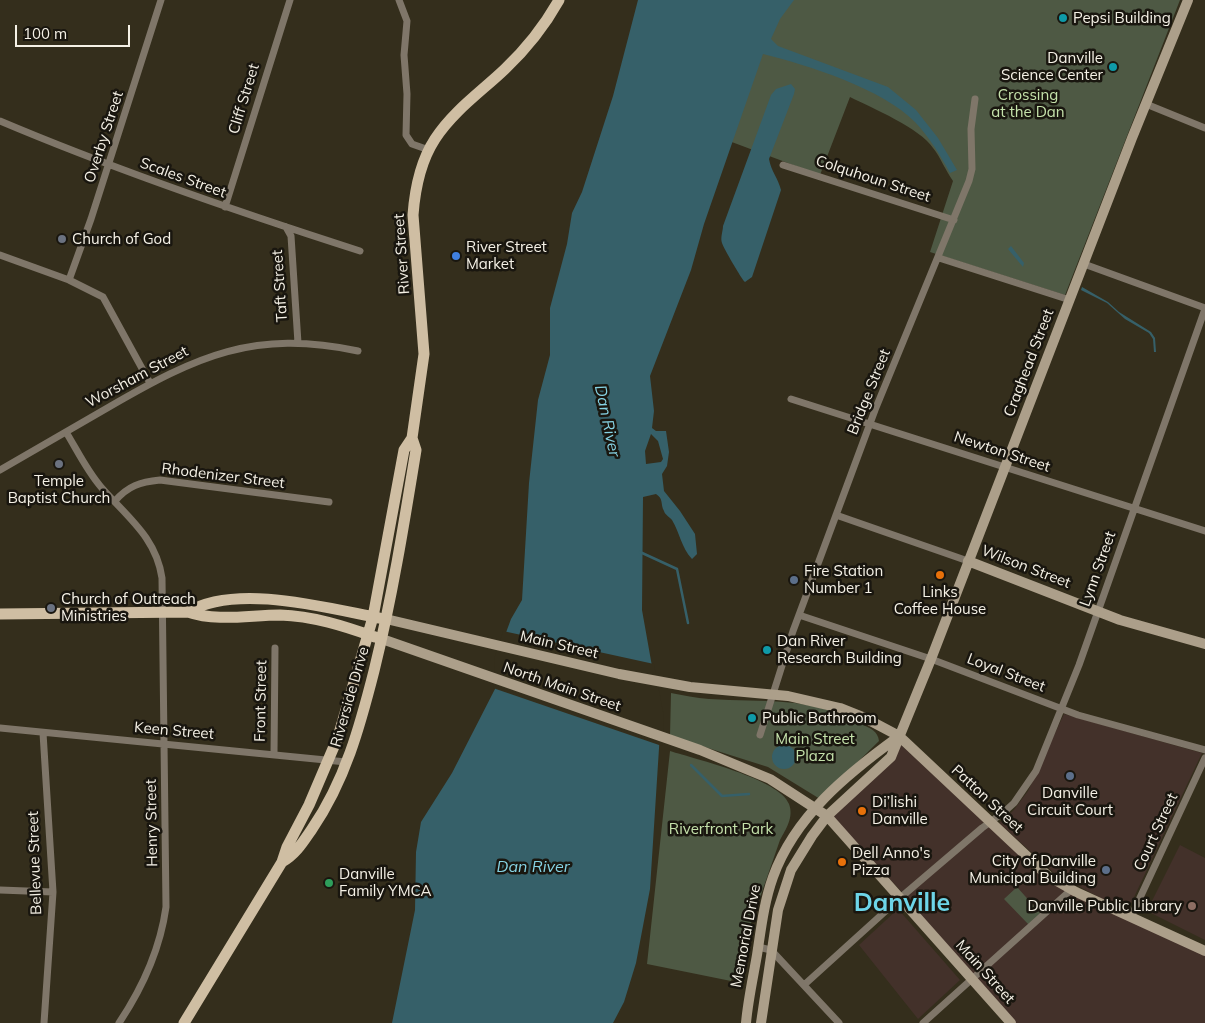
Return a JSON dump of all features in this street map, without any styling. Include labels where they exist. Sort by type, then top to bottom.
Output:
[{"type":"main road","name":"River Street","points":[[368,634],[373,617],[404,450],[412,438],[424,354],[413,215],[418,180],[429,150],[446,124],[521,52],[539,31],[559,0]]},
{"type":"main road","name":"Craghead Street","points":[[827,816],[891,757],[1188,0]]},
{"type":"main road","name":"River Street","points":[[382,639],[416,450],[412,438]]},
{"type":"main road","name":"Wilson Street","points":[[968,561],[1120,620],[1205,644]]},
{"type":"main road","points":[[188,612],[200,605],[241,600],[278,599],[386,620]]},
{"type":"main road","points":[[0,614],[188,612],[202,617],[282,615],[306,618],[382,639]]},
{"type":"main road","name":"Main Street","points":[[386,620],[601,670],[690,687],[773,694]]},
{"type":"main road","name":"Riverside Drive","points":[[184,1023],[282,862],[286,847],[309,805],[338,737],[368,634]]},
{"type":"main road","name":"Riverside Drive","points":[[282,862],[294,855],[322,814],[338,785],[359,732],[382,639]]},
{"type":"main road","name":"North Main Street","points":[[382,639],[700,750],[770,779],[816,807]]},
{"type":"main road","name":"Patton Street","points":[[773,694],[840,708],[865,718],[899,736],[1048,876],[1205,951]]},
{"type":"main road","points":[[816,807],[851,772],[899,736]]},
{"type":"main road","name":"Main Street","points":[[816,807],[827,816],[1011,1023]]},
{"type":"main road","name":"Memorial Drive","points":[[746,1023],[767,897],[773,876],[790,842],[816,807]]},
{"type":"main road","name":"Memorial Drive","points":[[761,1023],[778,910],[791,870],[827,816]]},
{"type":"street","name":"Overby Street","points":[[69,280],[109,166],[160,0]]},
{"type":"street","name":"Cliff Street","points":[[224,207],[290,0]]},
{"type":"street","points":[[399,0],[408,21],[404,55],[407,94],[406,135],[412,144],[429,150]]},
{"type":"street","name":"Bridge Street","points":[[760,735],[798,615],[870,424],[939,258],[972,169],[971,129],[976,99]]},
{"type":"street","points":[[1146,104],[1205,128]]},
{"type":"street","name":"Scales Street","points":[[0,121],[109,166],[224,207],[360,251]]},
{"type":"street","name":"Colquhoun Street","points":[[783,165],[954,220]]},
{"type":"street","name":"Taft Street","points":[[286,227],[290,236],[298,343]]},
{"type":"street","points":[[0,255],[96,292],[108,304],[150,383]]},
{"type":"street","points":[[939,258],[1070,300]]},
{"type":"street","points":[[1084,264],[1205,309]]},
{"type":"street","name":"Lynn Street","points":[[804,985],[900,898],[1014,803],[1026,787],[1043,757],[1098,611],[1205,309]]},
{"type":"street","name":"Worsham Street","points":[[0,470],[150,383],[192,362],[218,353],[258,345],[298,343],[327,345],[358,351]]},
{"type":"street","name":"Newton Street","points":[[791,399],[1205,531]]},
{"type":"street","points":[[66,432],[92,474],[115,501]]},
{"type":"street","name":"Rhodenizer Street","points":[[115,501],[127,488],[136,484],[160,480],[329,502]]},
{"type":"street","name":"Henry Street","points":[[115,501],[140,529],[156,552],[162,578],[165,744],[166,893],[164,923],[144,981],[119,1023]]},
{"type":"street","name":"Wilson Street","points":[[836,515],[968,561]]},
{"type":"street","name":"Loyal Street","points":[[798,615],[931,659],[1061,709],[1205,750]]},
{"type":"street","name":"Front Street","points":[[274,754],[275,648]]},
{"type":"street","name":"Keen Street","points":[[0,728],[346,762]]},
{"type":"street","name":"Bellevue Street","points":[[42,733],[52,892],[44,1023]]},
{"type":"street","name":"Court Street","points":[[1131,917],[1205,758]]},
{"type":"street","points":[[923,1023],[1072,889]]},
{"type":"street","points":[[0,890],[52,892]]},
{"type":"street","points":[[758,947],[772,950],[839,1023]]},
{"type":"shaded area","points":[[1064,714],[1202,753],[1128,910],[1102,899],[1053,872],[999,823],[1013,811],[1028,791]]},
{"type":"shaded area","points":[[899,743],[984,822],[902,892],[831,817]]},
{"type":"shaded area","points":[[991,823],[1047,875],[1205,951],[1205,1023],[1011,1023],[900,898]]},
{"type":"shaded area","name":"Danville Public Library","points":[[1180,845],[1205,858],[1205,940],[1147,911]]},
{"type":"shaded area","points":[[898,909],[960,980],[918,1019],[859,945]]},
{"type":"green space","name":"Crossing at the Dan","points":[[786,0],[1180,0],[1065,295],[930,252],[953,181],[933,148],[918,133],[895,119],[850,97],[820,175],[721,138]]},
{"type":"green space","name":"Main Street Plaza","points":[[671,693],[709,699],[786,702],[823,708],[870,728],[875,732],[879,741],[820,799],[768,767],[670,736]]},
{"type":"green space","name":"Riverfront Park","points":[[670,751],[754,778],[770,786],[782,795],[789,804],[791,814],[789,823],[780,840],[731,981],[647,964]]},
{"type":"green space","points":[[1017,887],[1041,914],[1029,925],[1004,899]]},
{"type":"water","name":"Dan River","points":[[638,0],[794,0],[780,19],[771,39],[778,46],[888,87],[916,110],[938,138],[957,170],[950,173],[934,147],[915,122],[884,99],[844,80],[763,54],[704,224],[691,270],[650,376],[654,411],[652,428],[656,431],[666,431],[669,452],[667,466],[662,474],[664,491],[695,534],[697,554],[692,559],[688,554],[658,496],[656,494],[643,497],[642,610],[661,717],[650,889],[636,963],[624,1002],[613,1023],[392,1023],[415,910],[416,852],[421,822],[452,773],[495,689],[497,657],[511,619],[522,600],[529,483],[538,400],[550,355],[550,308],[567,244],[572,213],[582,192],[613,96]],"holes":[[[651,434],[658,441],[663,459],[661,462],[646,464],[645,451]]]},
{"type":"water","points":[[791,84],[795,89],[794,94],[769,159],[781,190],[752,277],[745,282],[722,243],[723,226],[771,95],[776,89]]},
{"type":"water","points":[[1011,246],[1024,263],[1023,267],[1008,249]]},
{"type":"water","points":[[1082,287],[1108,302],[1119,312],[1151,332],[1155,338],[1156,352],[1154,352],[1153,339],[1149,333],[1125,319],[1107,303],[1081,290]]},
{"type":"water","points":[[784,745],[789,746],[795,752],[795,762],[789,768],[784,769],[779,768],[773,762],[772,757],[773,752],[779,746]]},
{"type":"pier","points":[[503,631],[654,664],[664,717],[662,746],[493,688],[495,656]]},
{"type":"waterway","points":[[640,552],[677,569],[688,623]]},
{"type":"waterway","points":[[691,765],[722,796],[749,794]]},
{"type":"place","name":"Pepsi Building","points":[[1063,18]]},
{"type":"place","name":"Danville Science Center","points":[[1113,67]]},
{"type":"place","name":"Church of God","points":[[62,239]]},
{"type":"place","name":"River Street Market","points":[[456,256]]},
{"type":"place","name":"Temple Baptist Church","points":[[59,464]]},
{"type":"place","name":"Links Coffee House","points":[[940,575]]},
{"type":"place","name":"Fire Station Number 1","points":[[794,580]]},
{"type":"place","name":"Church of Outreach Ministries","points":[[51,608]]},
{"type":"place","name":"Dan River Research Building","points":[[767,650]]},
{"type":"place","name":"Public Bathroom","points":[[752,718]]},
{"type":"place","name":"Danville Circuit Court","points":[[1070,776]]},
{"type":"place","name":"Di’lishi Danville","points":[[862,811]]},
{"type":"place","name":"Dell Anno's Pizza","points":[[842,862]]},
{"type":"place","name":"City of Danville Municipal Building","points":[[1106,870]]},
{"type":"place","name":"Danville Family YMCA","points":[[329,883]]},
{"type":"place","name":"Danville Public Library","points":[[1192,906]]},
{"type":"district","name":"Danville","points":[[902,903]]}]
